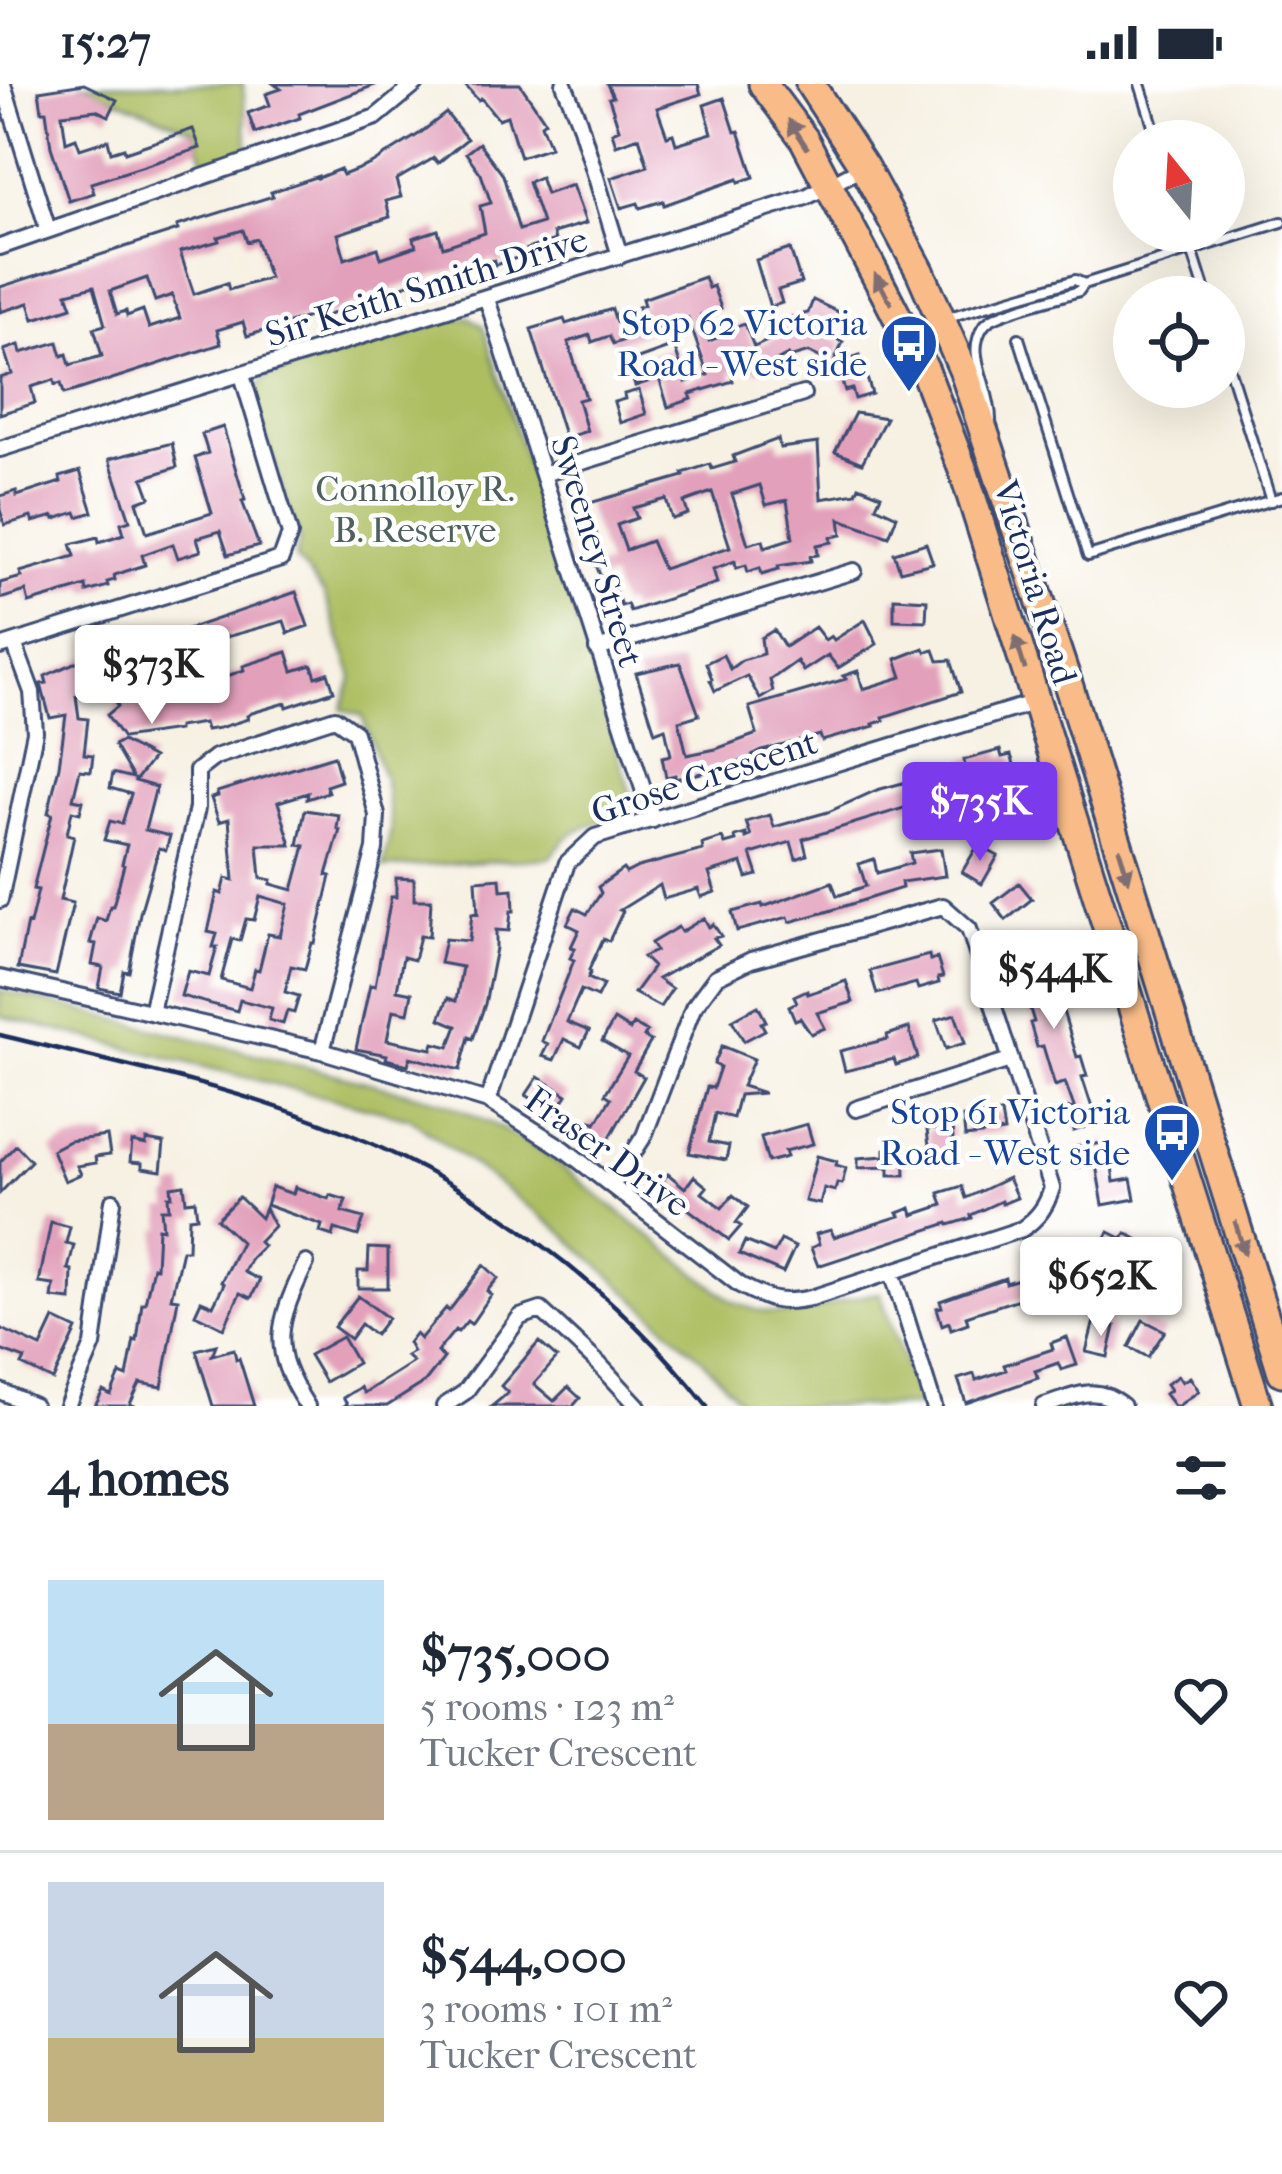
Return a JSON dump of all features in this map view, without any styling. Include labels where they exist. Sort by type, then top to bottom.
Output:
[{"type":"highway","name":"Victoria Road","points":[[763,84],[804,140],[925,371],[964,473],[1258,1406]]},
{"type":"highway","name":"Victoria Road","points":[[810,84],[864,167],[920,271],[964,372],[1069,687],[1282,1372]]},
{"type":"highway","points":[[925,371],[941,319]]},
{"type":"street","points":[[3,84],[48,230]]},
{"type":"street","points":[[0,247],[376,116],[416,84]]},
{"type":"street","points":[[564,84],[620,256]]},
{"type":"street","name":"Sir Keith Smith Drive","points":[[0,449],[806,197],[864,167]]},
{"type":"street","name":"Sweeney Street","points":[[487,299],[653,820]]},
{"type":"street","points":[[0,900],[35,732],[32,692],[7,645],[281,559],[290,533],[242,375]]},
{"type":"street","points":[[543,474],[803,394]]},
{"type":"street","points":[[597,649],[854,571]]},
{"type":"street","name":"Grose Crescent","points":[[488,1102],[567,863],[596,837],[1036,702]]},
{"type":"street","points":[[151,1012],[197,808],[197,772],[215,757],[335,718],[355,732],[377,815],[375,849],[322,1051]]},
{"type":"street","points":[[613,1186],[644,1136],[693,1008],[716,977],[752,959],[943,906],[969,928],[1052,1188],[1047,1205],[1022,1229],[892,1271],[934,1406]]},
{"type":"street","name":"Fraser Drive","points":[[0,978],[322,1051],[488,1102],[564,1149],[670,1234],[740,1285],[772,1302],[811,1298],[892,1271]]},
{"type":"street","points":[[856,1108],[1010,1060]]},
{"type":"street","points":[[67,1406],[93,1345],[113,1201]]},
{"type":"street","points":[[306,1263],[290,1298],[279,1349],[289,1378],[308,1406]]},
{"type":"street","points":[[444,1406],[464,1392],[520,1317],[542,1310],[638,1406]]},
{"type":"street","points":[[0,1391],[34,1406]]},
{"type":"street","points":[[1044,1406],[1097,1392],[1123,1406]]},
{"type":"lane","points":[[1140,84],[1151,120]]},
{"type":"lane","points":[[1245,234],[1282,222]]},
{"type":"lane","points":[[993,458],[991,401],[977,356],[979,334],[989,320],[1186,252]]},
{"type":"lane","points":[[941,319],[1075,280],[1084,284]]},
{"type":"lane","points":[[1019,338],[1088,556],[1282,497]]},
{"type":"lane","points":[[1242,408],[1271,501]]},
{"type":"green space","points":[[79,84],[243,84],[248,150],[205,164],[194,130]]},
{"type":"green space","name":"Connolloy R. B. Reserve","points":[[469,317],[483,326],[633,801],[617,816],[575,832],[549,858],[383,868],[391,829],[385,782],[362,716],[342,709],[353,677],[324,594],[295,558],[300,540],[253,399],[266,377]]},
{"type":"green space","points":[[0,990],[441,1101],[548,1156],[732,1301],[755,1310],[808,1311],[880,1293],[919,1406],[745,1406],[702,1359],[562,1232],[410,1118],[0,1016]]},
{"type":"building","points":[[84,84],[117,100],[109,116],[96,110],[62,114],[66,142],[76,138],[80,149],[108,140],[111,152],[124,148],[125,152],[193,129],[200,148],[91,183],[94,193],[69,201],[39,91]]},
{"type":"building","points":[[274,84],[375,85],[255,133],[248,113],[270,105],[266,94],[281,89]]},
{"type":"building","points":[[464,84],[520,84],[545,121],[541,124],[550,147],[520,157],[507,116],[498,119]]},
{"type":"building","points":[[607,84],[698,84],[701,94],[657,108],[667,136],[673,134],[676,144],[712,133],[704,105],[724,98],[754,177],[664,205],[663,201],[621,208],[611,178],[648,166],[639,137],[616,145],[612,132],[619,129]]},
{"type":"building","points":[[446,113],[467,139],[438,163],[434,158],[396,180],[401,197],[386,201],[390,217],[338,234],[345,259],[378,248],[381,258],[416,246],[413,238],[438,230],[443,247],[485,233],[480,206],[491,203],[481,174],[466,153],[479,143],[503,175],[519,230],[542,223],[528,182],[540,177],[546,194],[572,185],[586,223],[553,233],[555,240],[527,249],[529,254],[426,278],[319,319],[318,314],[247,336],[243,322],[217,330],[221,344],[81,389],[64,394],[61,383],[55,385],[54,380],[31,387],[35,403],[0,414],[0,378],[12,374],[4,350],[19,345],[21,353],[58,342],[70,365],[102,356],[94,328],[105,325],[94,286],[67,293],[72,307],[34,319],[29,303],[0,312],[0,287],[178,230],[177,226],[273,196],[271,192],[318,176],[340,169],[343,175],[371,164]],"holes":[[[243,230],[247,242],[256,239],[269,278],[229,290],[227,283],[194,294],[180,252]],[[147,278],[155,301],[172,295],[180,318],[149,328],[143,310],[117,314],[110,291]]]},
{"type":"building","points":[[790,249],[801,283],[778,290],[782,303],[770,307],[756,260]]},
{"type":"building","points":[[704,277],[721,308],[701,315],[709,341],[745,324],[754,347],[783,334],[780,320],[808,313],[813,300],[840,313],[829,336],[843,342],[833,364],[809,352],[788,355],[756,372],[751,363],[731,372],[733,381],[690,394],[692,399],[668,407],[659,378],[635,386],[627,363],[674,346],[686,382],[708,375],[688,318],[613,344],[609,336],[592,342],[590,335],[568,342],[586,398],[578,400],[587,431],[565,438],[531,329],[612,309],[616,322],[640,315],[642,299]]},
{"type":"building","points":[[860,355],[872,394],[855,399],[852,389],[845,391],[836,363]]},
{"type":"building","points":[[639,390],[646,414],[620,423],[614,402]]},
{"type":"building","points":[[855,413],[886,418],[862,463],[835,452]]},
{"type":"building","points":[[223,427],[259,546],[228,555],[220,531],[197,538],[201,551],[178,558],[173,544],[142,555],[145,565],[114,575],[108,586],[87,592],[86,586],[29,603],[26,591],[0,599],[0,583],[75,556],[71,544],[124,534],[121,523],[130,520],[109,459],[172,443],[177,467],[143,478],[150,497],[137,502],[147,533],[212,513],[195,458],[208,453],[202,434]]},
{"type":"building","points":[[778,439],[780,448],[818,443],[821,499],[856,493],[859,486],[881,495],[876,506],[897,516],[889,536],[840,519],[842,535],[817,545],[818,555],[810,556],[811,561],[778,566],[762,574],[760,568],[748,572],[746,565],[736,568],[735,561],[713,569],[717,583],[630,611],[627,604],[621,606],[611,578],[602,581],[597,567],[607,564],[586,504],[710,464],[712,469],[735,462],[733,456]],"holes":[[[760,485],[766,505],[787,500],[793,538],[765,547],[763,540],[748,544],[732,494]],[[712,492],[730,547],[663,569],[651,541],[626,550],[617,525],[637,518],[633,508],[666,499],[672,519],[688,514],[684,502]]]},
{"type":"building","points":[[80,471],[93,512],[33,522],[31,517],[5,525],[0,496],[16,491],[17,496]]},
{"type":"building","points":[[926,543],[933,563],[900,571],[894,553]]},
{"type":"building","points":[[296,592],[308,626],[288,633],[284,621],[215,640],[218,650],[204,654],[213,681],[287,652],[293,671],[312,665],[316,677],[328,673],[334,691],[252,713],[248,719],[219,728],[206,730],[204,723],[123,738],[107,715],[118,706],[110,681],[83,689],[76,696],[79,718],[88,719],[84,754],[93,755],[91,771],[80,770],[73,799],[83,801],[80,813],[72,811],[67,834],[74,836],[60,900],[73,903],[56,975],[18,968],[38,890],[33,889],[52,814],[48,813],[66,715],[50,718],[41,684],[47,683],[45,676],[97,653],[179,632]],"holes":[[[186,652],[197,683],[166,688],[158,660]]]},
{"type":"building","points":[[894,598],[927,600],[926,621],[894,620]]},
{"type":"building","points":[[865,620],[877,644],[838,668],[828,655],[803,671],[797,661],[770,680],[773,691],[760,699],[747,676],[715,691],[710,680],[706,663],[723,655],[730,669],[763,654],[761,638],[774,630],[785,647],[815,627],[825,640],[831,636],[834,640]]},
{"type":"building","points":[[924,648],[934,650],[938,661],[951,660],[961,692],[883,717],[874,726],[822,741],[820,735],[675,779],[675,775],[666,777],[662,757],[671,755],[665,728],[655,732],[636,673],[680,663],[699,715],[679,721],[687,755],[757,734],[749,707],[846,679],[843,676],[858,671],[863,689],[902,677],[896,659]]},
{"type":"building","points":[[122,741],[153,758],[135,781],[156,787],[145,830],[170,836],[166,850],[159,848],[120,992],[99,988],[103,967],[92,965],[96,944],[90,943],[97,918],[106,921],[113,906],[124,865],[127,845],[104,840],[110,821],[122,824],[131,794],[110,788],[113,773],[133,778],[114,745]]},
{"type":"building","points":[[1000,750],[1002,757],[1011,755],[1019,780],[978,792],[982,805],[969,809],[964,794],[941,801],[948,822],[927,823],[920,803],[803,839],[807,855],[796,859],[791,842],[751,854],[758,875],[747,878],[742,863],[709,873],[715,892],[701,897],[698,889],[664,899],[660,885],[620,910],[609,941],[603,939],[589,970],[588,978],[603,985],[597,997],[581,990],[567,1022],[589,1031],[581,1047],[564,1039],[554,1060],[542,1056],[548,1044],[542,1041],[574,960],[570,958],[575,948],[571,947],[579,930],[567,924],[575,908],[587,914],[601,893],[598,887],[623,869],[626,873],[703,850],[702,844],[722,838],[725,844],[746,834],[746,838],[751,836],[746,822],[770,815],[774,827],[828,812],[877,790],[965,766],[964,760]]},
{"type":"building","points":[[334,756],[341,781],[326,786],[328,792],[278,802],[291,845],[258,845],[261,878],[293,890],[305,846],[298,845],[305,810],[339,815],[340,830],[315,943],[305,969],[291,966],[285,992],[299,996],[294,1013],[287,1011],[283,1024],[269,1020],[272,1008],[240,1000],[237,1011],[181,996],[188,971],[209,976],[217,947],[213,947],[217,934],[208,932],[217,892],[222,894],[226,878],[234,880],[229,819],[219,822],[211,798],[217,792]],"holes":[[[260,896],[288,904],[280,936],[268,934],[250,988],[221,980],[232,939],[240,941],[246,919],[254,920]]]},
{"type":"building","points":[[978,845],[998,856],[982,884],[962,872]]},
{"type":"building","points":[[941,849],[945,876],[901,882],[902,888],[826,912],[737,931],[732,912],[763,907],[832,882],[837,896],[866,886],[859,864],[874,859],[877,873],[912,863],[910,853]]},
{"type":"building","points":[[396,878],[414,879],[414,900],[431,900],[429,937],[420,936],[414,960],[403,957],[397,990],[412,993],[408,1013],[393,1010],[387,1040],[432,1049],[434,1043],[449,1047],[457,1026],[440,1019],[448,998],[456,1001],[462,967],[440,963],[445,939],[469,941],[472,913],[478,914],[476,880],[500,878],[501,890],[513,889],[509,931],[496,930],[485,1004],[460,1070],[410,1057],[408,1065],[356,1049],[370,985],[375,986],[391,897],[396,897]]},
{"type":"building","points":[[1019,883],[1032,899],[1006,920],[993,903]]},
{"type":"building","points":[[704,918],[721,936],[714,938],[719,945],[658,979],[672,989],[660,1007],[634,993],[653,967],[643,957],[656,951],[651,943]]},
{"type":"building","points":[[1026,940],[1029,949],[1048,942],[1053,957],[1047,959],[1087,1076],[1082,1077],[1097,1123],[1074,1131],[1073,1124],[1062,1128],[1057,1113],[1074,1107],[1065,1082],[1055,1086],[1030,1023],[1034,1022],[1013,954],[1014,945]]},
{"type":"building","points":[[929,955],[930,960],[937,958],[943,977],[938,978],[939,983],[918,989],[916,983],[877,994],[870,971]]},
{"type":"building","points":[[846,981],[853,1002],[817,1013],[825,1028],[811,1034],[800,1018],[795,1020],[789,1006],[797,1002],[794,996]]},
{"type":"building","points":[[758,1006],[765,1030],[744,1041],[732,1020]]},
{"type":"building","points":[[955,1014],[965,1043],[946,1049],[936,1020]]},
{"type":"building","points":[[614,1020],[630,1030],[633,1024],[647,1032],[644,1037],[651,1041],[634,1071],[644,1077],[605,1146],[583,1132],[591,1120],[596,1123],[611,1098],[605,1094],[628,1056],[602,1041]]},
{"type":"building","points":[[909,1028],[918,1058],[845,1071],[840,1051],[888,1039],[887,1035]]},
{"type":"building","points":[[722,1046],[754,1059],[742,1086],[764,1093],[739,1095],[733,1118],[715,1113],[709,1142],[729,1146],[726,1160],[689,1153],[707,1087],[713,1088],[720,1067],[714,1064]]},
{"type":"building","points":[[538,1077],[567,1095],[555,1113],[526,1095]]},
{"type":"building","points":[[1001,1113],[1004,1132],[965,1137],[963,1117]]},
{"type":"building","points":[[807,1124],[813,1144],[785,1151],[787,1157],[768,1162],[761,1137]]},
{"type":"building","points":[[952,1127],[954,1153],[930,1155],[927,1130]]},
{"type":"building","points":[[107,1136],[110,1155],[77,1166],[81,1174],[65,1181],[52,1150],[69,1141]]},
{"type":"building","points":[[146,1140],[164,1143],[161,1171],[130,1162],[132,1142],[146,1145]]},
{"type":"building","points":[[1109,1142],[1114,1182],[1131,1179],[1135,1199],[1103,1205],[1096,1165],[1078,1167],[1076,1147]]},
{"type":"building","points":[[16,1145],[31,1161],[0,1193],[0,1162]]},
{"type":"building","points":[[885,1149],[904,1149],[905,1175],[889,1175],[889,1167],[858,1168],[858,1158],[885,1156]]},
{"type":"building","points":[[817,1156],[846,1168],[835,1191],[824,1188],[820,1204],[805,1201]]},
{"type":"building","points":[[668,1174],[685,1188],[694,1176],[707,1187],[702,1193],[722,1208],[733,1195],[748,1207],[729,1240],[658,1186]]},
{"type":"building","points":[[1008,1178],[1017,1198],[1001,1201],[972,1218],[818,1266],[811,1248],[819,1244],[816,1234],[831,1230],[834,1237],[900,1216],[898,1213],[911,1208],[913,1215],[943,1205],[939,1193],[962,1186],[966,1198]]},
{"type":"building","points":[[184,1185],[186,1201],[195,1200],[197,1217],[189,1218],[188,1250],[182,1250],[171,1298],[178,1299],[162,1387],[140,1383],[130,1404],[135,1406],[95,1406],[103,1391],[111,1395],[120,1374],[127,1377],[142,1303],[156,1268],[158,1228],[163,1229],[161,1209],[169,1209],[171,1187]]},
{"type":"building","points":[[272,1187],[293,1194],[295,1187],[346,1200],[342,1212],[364,1218],[358,1236],[335,1229],[333,1236],[320,1232],[322,1225],[266,1205]]},
{"type":"building","points":[[239,1197],[261,1218],[265,1208],[274,1226],[259,1242],[263,1246],[244,1272],[260,1280],[251,1298],[240,1293],[224,1328],[195,1314],[201,1301],[213,1306],[241,1242],[217,1219]]},
{"type":"building","points":[[51,1222],[70,1227],[66,1243],[74,1245],[68,1269],[72,1270],[71,1300],[52,1298],[54,1285],[39,1283]]},
{"type":"building","points":[[1109,1232],[1137,1239],[1122,1265],[1100,1248]]},
{"type":"building","points":[[781,1240],[795,1247],[783,1273],[739,1254],[745,1241],[774,1253]]},
{"type":"building","points":[[369,1248],[388,1249],[388,1288],[358,1288],[358,1271],[368,1271]]},
{"type":"building","points":[[1078,1262],[1091,1289],[1075,1298],[1069,1287],[966,1316],[968,1323],[951,1329],[949,1322],[942,1325],[940,1301],[1005,1278],[1006,1283],[1048,1270],[1050,1278]]},
{"type":"building","points":[[484,1265],[498,1278],[487,1291],[491,1295],[471,1324],[467,1321],[455,1330],[437,1352],[444,1358],[425,1382],[387,1406],[344,1406],[343,1398],[360,1387],[364,1393],[413,1362],[406,1356],[413,1352],[408,1343],[415,1334],[420,1339],[446,1308],[449,1311]]},
{"type":"building","points":[[358,1296],[388,1318],[375,1335],[361,1324],[350,1339],[334,1327]]},
{"type":"building","points":[[54,1319],[77,1330],[53,1380],[22,1365],[25,1359],[0,1350],[0,1328],[41,1347]]},
{"type":"building","points":[[1143,1320],[1165,1331],[1148,1357],[1129,1347]]},
{"type":"building","points":[[1094,1321],[1115,1326],[1108,1357],[1086,1352]]},
{"type":"building","points":[[342,1337],[357,1363],[325,1382],[309,1355]]},
{"type":"building","points":[[1067,1337],[1077,1365],[1061,1370],[1058,1363],[1035,1371],[1038,1378],[966,1403],[958,1379],[974,1374],[976,1380],[1006,1370],[1004,1365],[1053,1349],[1051,1343]]},
{"type":"building","points":[[539,1342],[557,1358],[534,1384],[554,1401],[568,1387],[580,1398],[573,1406],[492,1406],[508,1393],[501,1386]]},
{"type":"building","points":[[216,1345],[212,1355],[234,1349],[254,1406],[213,1406],[196,1350]]},
{"type":"building","points":[[1178,1376],[1182,1382],[1190,1377],[1199,1391],[1174,1406],[1165,1394],[1170,1390],[1166,1384]]},
{"type":"railway","points":[[0,1035],[280,1108],[429,1172],[482,1203],[581,1276],[626,1316],[707,1406]]},
{"type":"place","name":"Stop 62 Victoria Road - West side","points":[[909,394]]},
{"type":"place","name":"Stop 61 Victoria Road - West side","points":[[1172,1183]]}]
